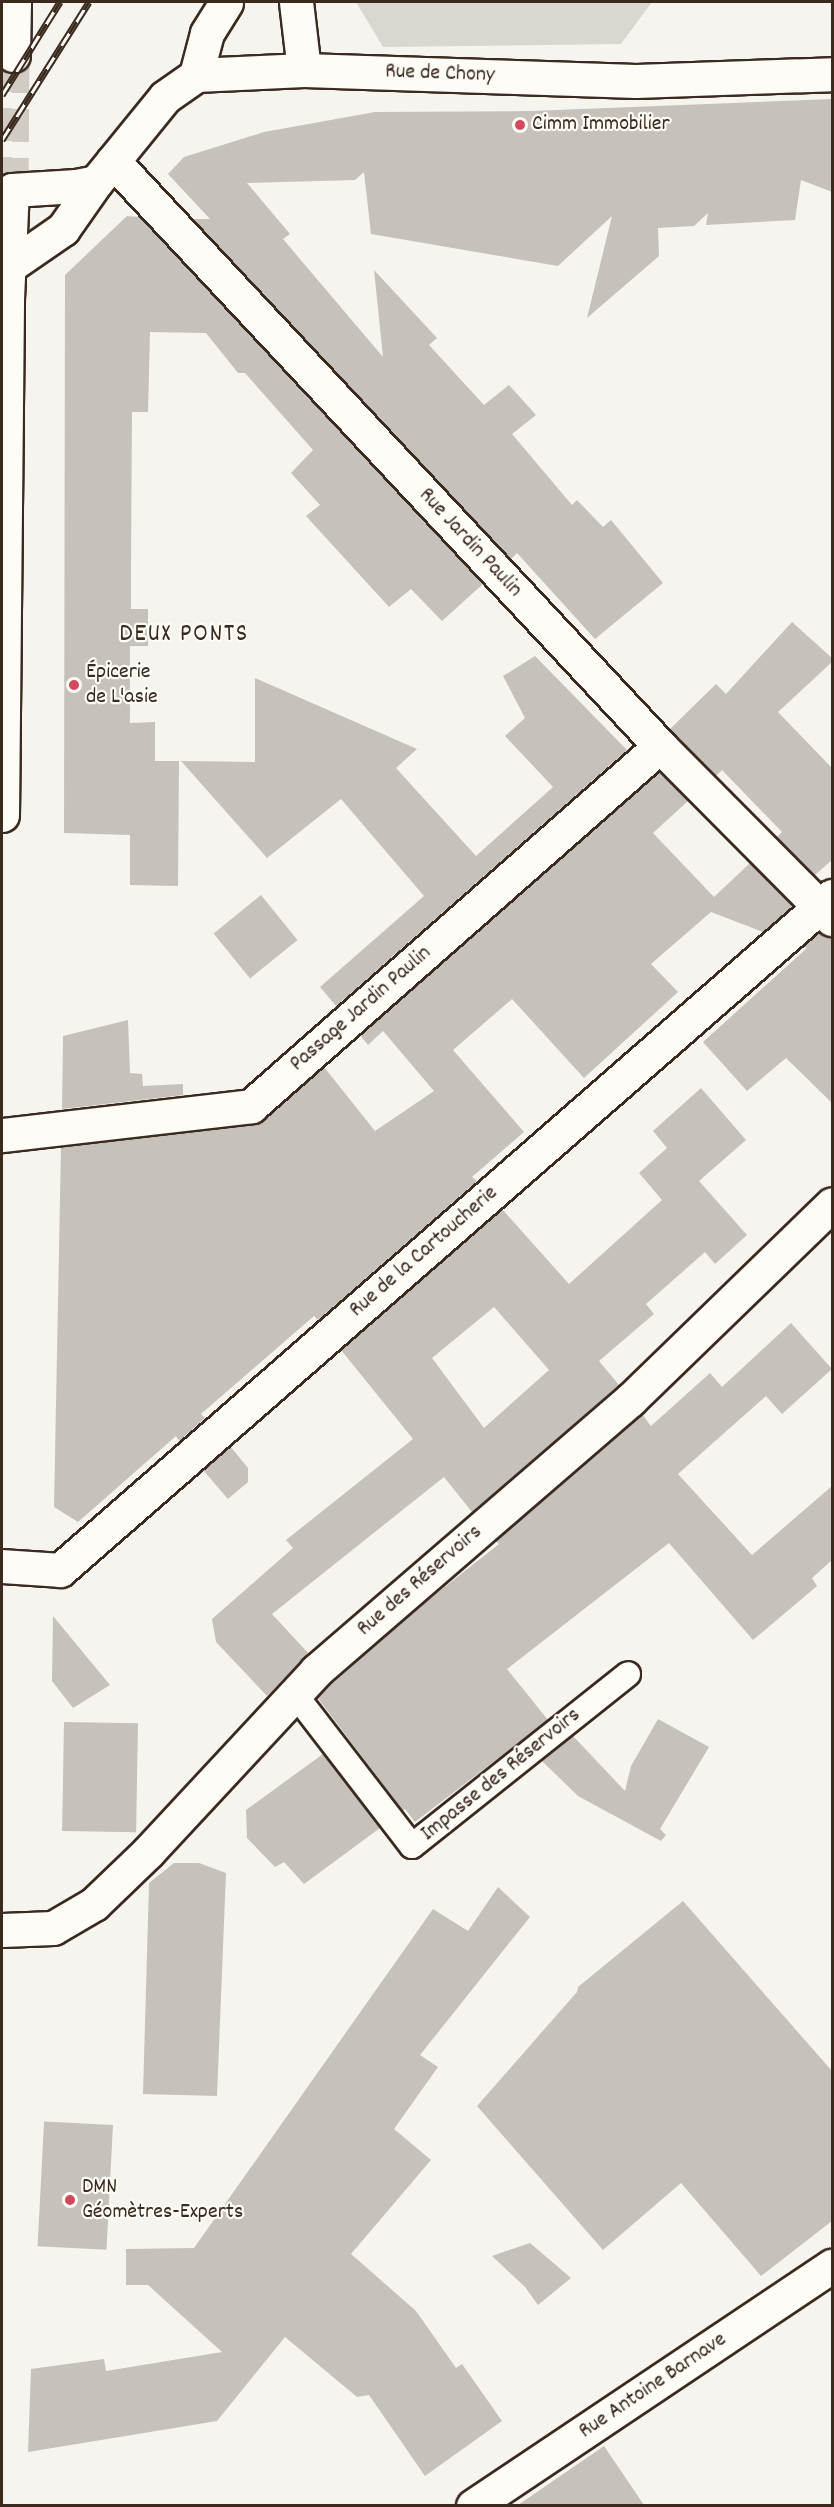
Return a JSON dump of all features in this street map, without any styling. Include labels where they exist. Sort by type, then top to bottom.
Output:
[{"type":"street","points":[[13,56],[14,2]]},
{"type":"street","points":[[8,267],[63,229],[104,171],[165,97],[196,75],[207,33],[226,2]]},
{"type":"street","points":[[296,2],[304,70]]},
{"type":"street","name":"Rue de Chony","points":[[196,75],[304,70],[636,81],[832,74]]},
{"type":"street","points":[[2,815],[8,267],[12,190],[76,186],[104,171]]},
{"type":"street","name":"Rue Jardin Paulin","points":[[104,171],[660,746],[829,908]]},
{"type":"street","name":"Passage Jardin Paulin","points":[[2,1135],[251,1106],[660,746]]},
{"type":"street","name":"Rue de la Cartoucherie","points":[[2,1566],[60,1570],[829,908]]},
{"type":"street","name":"Rue des Réservoirs","points":[[2,1930],[53,1928],[94,1904],[149,1851],[316,1671],[630,1400],[832,1203]]},
{"type":"street","name":"Rue Antoine Barnave","points":[[473,2505],[832,2266]]},
{"type":"lane","name":"Impasse des Réservoirs","points":[[294,1693],[412,1846],[628,1674]]},
{"type":"shaded area","points":[[356,2],[652,2],[621,44],[383,47]]},
{"type":"building","points":[[832,99],[832,192],[801,180],[795,220],[706,225],[708,213],[694,226],[658,228],[659,256],[587,318],[612,216],[558,266],[371,234],[364,172],[355,180],[247,183],[290,234],[283,239],[383,357],[374,270],[437,338],[429,345],[484,405],[509,385],[536,415],[512,434],[572,505],[577,500],[603,527],[611,520],[663,583],[595,639],[517,553],[511,559],[192,219],[210,219],[168,174],[184,157],[264,132],[375,112],[532,111]]},
{"type":"building","points":[[127,216],[140,217],[483,584],[442,621],[411,589],[389,607],[306,516],[320,505],[291,473],[313,450],[245,373],[238,373],[206,333],[150,332],[148,412],[132,412],[131,569],[131,609],[148,609],[148,646],[130,646],[130,723],[155,722],[155,761],[179,761],[178,886],[130,885],[130,835],[64,833],[65,275]]},
{"type":"building","points":[[792,622],[832,658],[832,662],[778,712],[832,768],[832,860],[815,875],[777,837],[782,832],[722,770],[716,776],[670,729],[716,684],[726,694]]},
{"type":"building","points":[[535,656],[627,750],[336,1006],[320,987],[424,896],[341,799],[267,858],[181,761],[255,762],[255,678],[417,749],[396,768],[476,856],[553,787],[505,736],[525,718],[503,676]]},
{"type":"building","points":[[659,772],[688,801],[653,833],[714,897],[750,863],[792,906],[763,932],[711,912],[651,964],[678,992],[584,1078],[512,999],[453,1050],[524,1132],[472,1177],[477,1181],[318,1320],[314,1316],[201,1414],[205,1418],[179,1441],[176,1436],[78,1522],[54,1507],[61,1147],[254,1124],[263,1120],[324,1067],[375,1131],[434,1091],[383,1031],[368,1045],[360,1035]]},
{"type":"building","points":[[261,895],[298,940],[250,978],[214,933]]},
{"type":"building","points":[[819,933],[832,937],[832,1103],[786,1058],[747,1091],[703,1042],[807,948],[803,946]]},
{"type":"building","points":[[128,1020],[130,1073],[142,1074],[143,1086],[183,1084],[183,1095],[62,1109],[63,1036]]},
{"type":"building","points":[[701,1088],[746,1140],[699,1181],[747,1235],[715,1264],[705,1252],[646,1304],[654,1314],[599,1361],[619,1385],[472,1512],[444,1477],[272,1614],[308,1653],[267,1696],[216,1642],[212,1619],[293,1548],[286,1540],[413,1439],[341,1350],[502,1209],[569,1284],[662,1200],[639,1173],[667,1148],[653,1131]],"holes":[[[494,1307],[549,1370],[484,1428],[432,1358]]]},
{"type":"building","points":[[791,1323],[832,1369],[782,1414],[766,1396],[678,1474],[752,1555],[832,1486],[832,1560],[812,1578],[817,1586],[753,1640],[669,1543],[507,1669],[548,1720],[415,1822],[405,1809],[403,1811],[317,1697],[418,1608],[499,1544],[496,1541],[642,1414],[651,1426],[710,1373],[722,1387]]},
{"type":"building","points":[[230,1446],[248,1468],[248,1482],[228,1499],[203,1470]]},
{"type":"building","points":[[53,1616],[110,1685],[73,1708],[52,1681]]},
{"type":"building","points":[[658,1719],[709,1747],[660,1829],[666,1835],[661,1841],[578,1796],[542,1761],[573,1736],[625,1791],[631,1766]]},
{"type":"building","points":[[64,1722],[138,1723],[136,1832],[62,1831]]},
{"type":"building","points":[[323,1754],[380,1828],[304,1884],[284,1862],[275,1867],[247,1838],[246,1810]]},
{"type":"building","points":[[174,1863],[199,1863],[226,1873],[217,2096],[143,2094],[149,1883]]},
{"type":"building","points":[[498,1887],[530,1917],[420,2055],[438,2067],[394,2129],[431,2160],[351,2254],[416,2311],[456,2368],[462,2364],[502,2421],[425,2476],[369,2395],[357,2397],[285,2337],[217,2421],[28,2452],[31,2369],[104,2359],[106,2371],[222,2352],[148,2285],[126,2285],[126,2249],[194,2248],[433,1909],[468,1931]]},
{"type":"building","points":[[683,1901],[832,2071],[832,2221],[761,2276],[681,2183],[603,2250],[477,2106],[577,1992],[578,1987]]},
{"type":"building","points":[[44,2121],[113,2125],[106,2250],[38,2246]]},
{"type":"building","points":[[530,2243],[571,2278],[538,2305],[525,2287],[492,2256]]},
{"type":"building","points":[[604,2446],[644,2505],[518,2505]]},
{"type":"tunnel","points":[[12,190],[13,55]]},
{"type":"railway","points":[[2,95],[60,2]]},
{"type":"railway","points":[[2,140],[89,2]]},
{"type":"place","name":"Cimm Immobilier","points":[[520,125]]},
{"type":"place","name":"Épicerie de L'asie","points":[[74,685]]},
{"type":"place","name":"DMN Géomètres-Experts","points":[[70,2200]]},
{"type":"district","name":"DEUX PONTS","points":[[184,635]]}]
